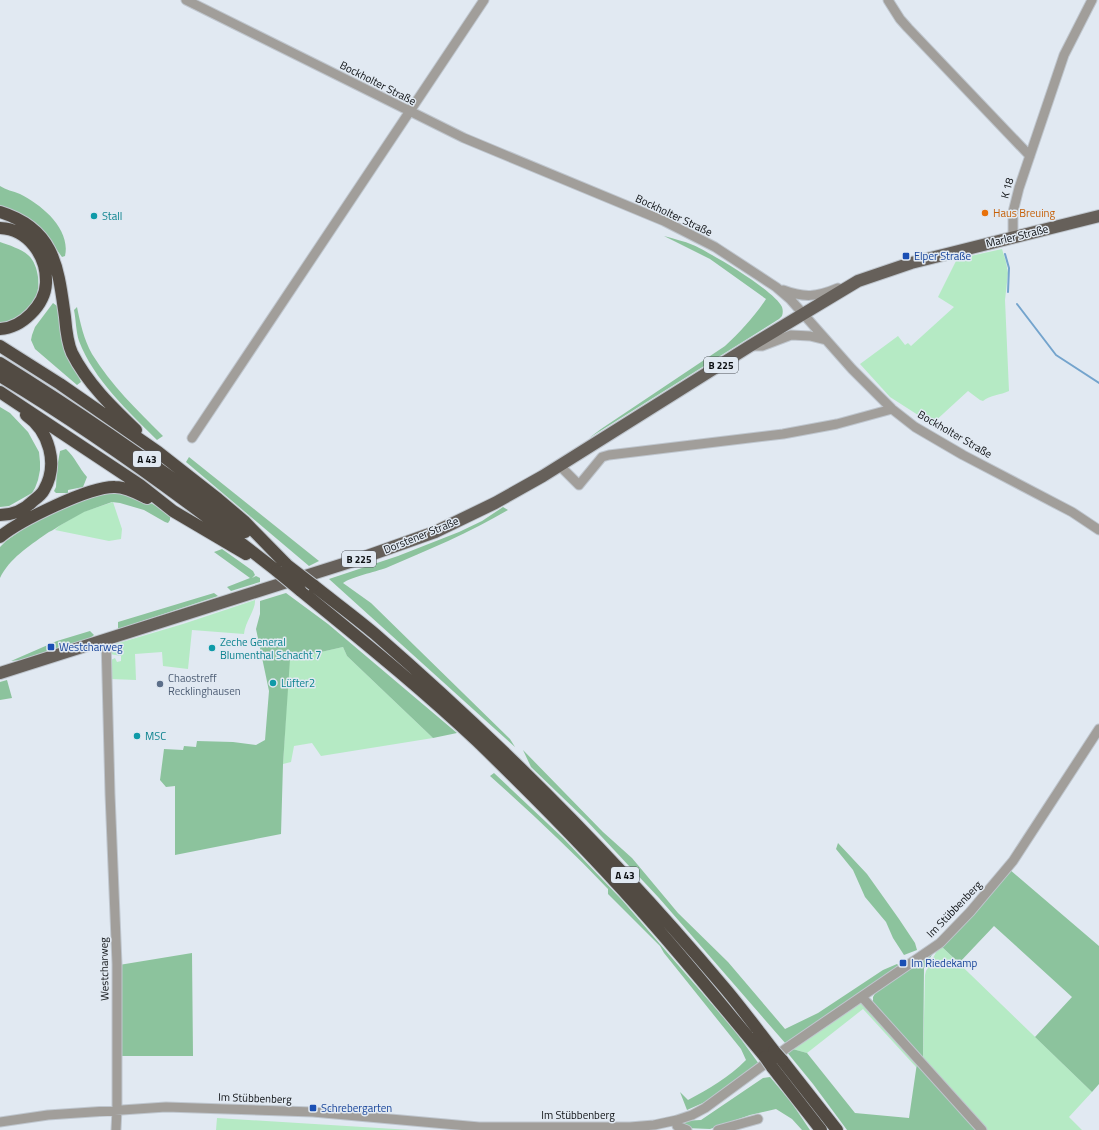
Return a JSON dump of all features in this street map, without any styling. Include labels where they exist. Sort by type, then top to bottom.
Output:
[{"type":"highway","points":[[0,212],[22,220],[37,232],[45,242],[52,253],[59,277],[67,337],[72,352],[91,383],[112,407],[158,452]]},
{"type":"highway","points":[[0,228],[17,231],[29,240],[36,248],[43,262],[46,283],[38,306],[29,316],[15,326],[0,329]]},
{"type":"highway","points":[[0,346],[60,384],[158,452],[244,521],[287,565]]},
{"type":"highway","name":"A 43","points":[[0,363],[65,403],[203,500],[374,634],[472,722],[553,801],[622,872],[724,987],[821,1130]]},
{"type":"highway","name":"A 43","points":[[0,376],[63,416],[203,513],[277,571],[388,662],[476,740],[592,857],[837,1130]]},
{"type":"highway","points":[[0,392],[140,485],[173,511],[231,547],[277,571]]},
{"type":"highway","points":[[0,397],[32,420],[44,435],[50,450],[52,463],[50,476],[44,491],[28,506],[10,515],[0,515]]},
{"type":"highway","points":[[0,537],[30,518],[95,489],[115,487],[133,491],[164,508],[173,511]]},
{"type":"main road","name":"Marler Straße","points":[[803,314],[858,282],[911,263],[1013,236],[1099,216]]},
{"type":"main road","name":"Dorstener Straße","points":[[0,673],[353,561],[435,532],[495,503],[651,410],[750,346],[803,314]]},
{"type":"street","name":"Bockholter Straße","points":[[186,0],[464,138],[664,221],[715,248],[776,287],[790,299],[852,369],[892,409],[915,427],[1065,508],[1099,530]]},
{"type":"street","points":[[192,438],[484,0]]},
{"type":"street","points":[[888,0],[900,19],[908,28],[1030,156]]},
{"type":"street","name":"K 18","points":[[1013,236],[1013,212],[1024,171],[1068,47],[1092,0]]},
{"type":"street","points":[[776,287],[794,294],[809,296],[825,293],[846,284],[858,282]]},
{"type":"street","points":[[750,346],[762,346],[791,334],[810,336],[826,341]]},
{"type":"street","points":[[559,465],[579,485],[602,457],[609,455],[783,434],[837,424],[892,409]]},
{"type":"street","name":"Westcharweg","points":[[106,639],[110,794],[117,964],[116,1130]]},
{"type":"street","name":"Im Stübbenberg","points":[[0,1122],[48,1115],[117,1109],[166,1107],[313,1112],[479,1128],[630,1127],[654,1125],[677,1126],[705,1108],[788,1047],[940,943],[970,912],[1013,861],[1099,729]]},
{"type":"street","points":[[862,997],[982,1130]]},
{"type":"street","points":[[718,1130],[758,1119]]},
{"type":"street","points":[[677,1126],[687,1130]]},
{"type":"green space","points":[[0,186],[20,194],[45,211],[53,219],[64,236],[66,246],[65,256],[62,257],[49,239],[0,208]]},
{"type":"green space","points":[[664,236],[693,245],[756,282],[777,300],[782,307],[782,316],[589,438],[725,346],[747,324],[766,299],[710,259]]},
{"type":"green space","points":[[0,242],[18,249],[30,257],[34,262],[37,271],[38,286],[37,295],[29,308],[9,321],[0,324]]},
{"type":"green space","points":[[1002,249],[1008,273],[1005,300],[1009,391],[989,397],[983,401],[968,391],[932,424],[890,397],[860,364],[898,336],[905,345],[908,343],[911,346],[954,307],[938,297],[957,259]]},
{"type":"green space","points":[[53,303],[57,306],[63,341],[81,382],[77,385],[35,349],[31,340],[35,327]]},
{"type":"green space","points":[[77,307],[81,325],[92,354],[116,387],[163,436],[157,440],[113,394],[93,369],[79,341],[74,310]]},
{"type":"green space","points":[[0,407],[10,413],[28,432],[39,452],[40,470],[38,480],[32,493],[9,506],[0,507]]},
{"type":"green space","points":[[66,449],[87,477],[83,487],[68,490],[68,493],[56,493],[54,491],[56,487],[60,451]]},
{"type":"green space","points":[[189,457],[319,561],[309,566],[186,462]]},
{"type":"green space","points":[[120,492],[153,504],[170,516],[170,520],[168,523],[144,510],[112,502],[84,512],[48,533],[26,548],[14,559],[0,578],[0,547],[6,541],[26,527],[73,503],[102,493]]},
{"type":"green space","points":[[113,502],[122,529],[121,539],[109,541],[55,530],[59,526],[83,512]]},
{"type":"green space","points":[[503,507],[508,510],[463,534],[386,568],[343,583],[371,603],[510,739],[515,747],[329,579],[398,556],[459,532],[482,521]]},
{"type":"green space","points":[[222,549],[253,571],[255,575],[252,578],[256,576],[260,578],[260,582],[231,591],[227,587],[250,578],[214,552]]},
{"type":"green space","points":[[214,593],[218,596],[118,629],[118,622]]},
{"type":"green space","points":[[286,593],[328,624],[457,733],[433,738],[347,656],[343,647],[290,659],[283,764],[281,834],[175,855],[175,786],[166,787],[160,780],[164,749],[183,750],[184,746],[196,747],[197,741],[233,742],[256,745],[265,740],[269,691],[256,629],[260,614],[260,601]]},
{"type":"green space","points":[[255,600],[255,604],[246,625],[244,634],[192,630],[188,669],[163,666],[162,652],[135,654],[136,680],[111,679],[111,660],[115,658],[117,662],[121,661],[121,656],[110,654],[112,645],[183,624]]},
{"type":"green space","points":[[90,631],[94,635],[90,638],[20,660],[11,661],[57,641]]},
{"type":"green space","points":[[343,647],[347,656],[433,738],[321,756],[312,743],[294,746],[291,762],[283,764],[289,659]]},
{"type":"green space","points":[[7,680],[12,698],[0,700],[0,682]]},
{"type":"green space","points":[[523,750],[603,832],[632,858],[678,913],[728,962],[785,1029],[818,1013],[883,970],[897,964],[899,966],[786,1044],[659,898],[586,820],[531,767]]},
{"type":"green space","points":[[494,773],[563,838],[622,900],[735,1031],[759,1064],[705,1102],[687,1110],[680,1092],[688,1100],[726,1077],[746,1060],[741,1049],[660,946],[608,894],[608,889],[579,860],[490,776]]},
{"type":"green space","points":[[838,843],[867,874],[915,943],[917,950],[904,955],[893,938],[886,922],[865,897],[853,870],[836,849]]},
{"type":"green space","points":[[1009,869],[1099,946],[1099,1084],[1092,1092],[1035,1037],[1072,997],[994,926],[959,963],[940,945]]},
{"type":"green space","points":[[940,945],[1092,1092],[1069,1117],[1082,1130],[985,1130],[923,1063],[925,975]]},
{"type":"green space","points":[[936,948],[924,968],[923,1063],[873,1004],[873,997],[877,990]]},
{"type":"green space","points":[[192,953],[193,1056],[120,1056],[119,965]]},
{"type":"green space","points":[[861,1000],[917,1063],[916,1067],[863,1009],[807,1053],[789,1048]]},
{"type":"green space","points":[[789,1048],[807,1053],[855,1113],[909,1118],[917,1063],[980,1130],[847,1130],[813,1084],[786,1051]]},
{"type":"green space","points":[[770,1077],[791,1102],[810,1130],[802,1130],[792,1119],[776,1109],[750,1115],[710,1129],[686,1128],[682,1121],[701,1120],[763,1078]]},
{"type":"green space","points":[[217,1118],[411,1130],[216,1130]]},
{"type":"waterway","points":[[1005,254],[1009,268],[1008,292]]},
{"type":"waterway","points":[[1017,304],[1056,355],[1099,383]]},
{"type":"place","name":"Haus Breuing","points":[[985,213]]},
{"type":"place","name":"Stall","points":[[94,216]]},
{"type":"place","name":"Elper Straße","points":[[906,256]]},
{"type":"place","name":"Westcharweg","points":[[51,647]]},
{"type":"place","name":"Zeche General Blumenthal Schacht 7","points":[[212,648]]},
{"type":"place","name":"Lüfter2","points":[[273,683]]},
{"type":"place","name":"Chaostreff Recklinghausen","points":[[160,684]]},
{"type":"place","name":"MSC","points":[[137,736]]},
{"type":"place","name":"Im Riedekamp","points":[[903,963]]},
{"type":"place","name":"Schrebergarten","points":[[313,1108]]}]
